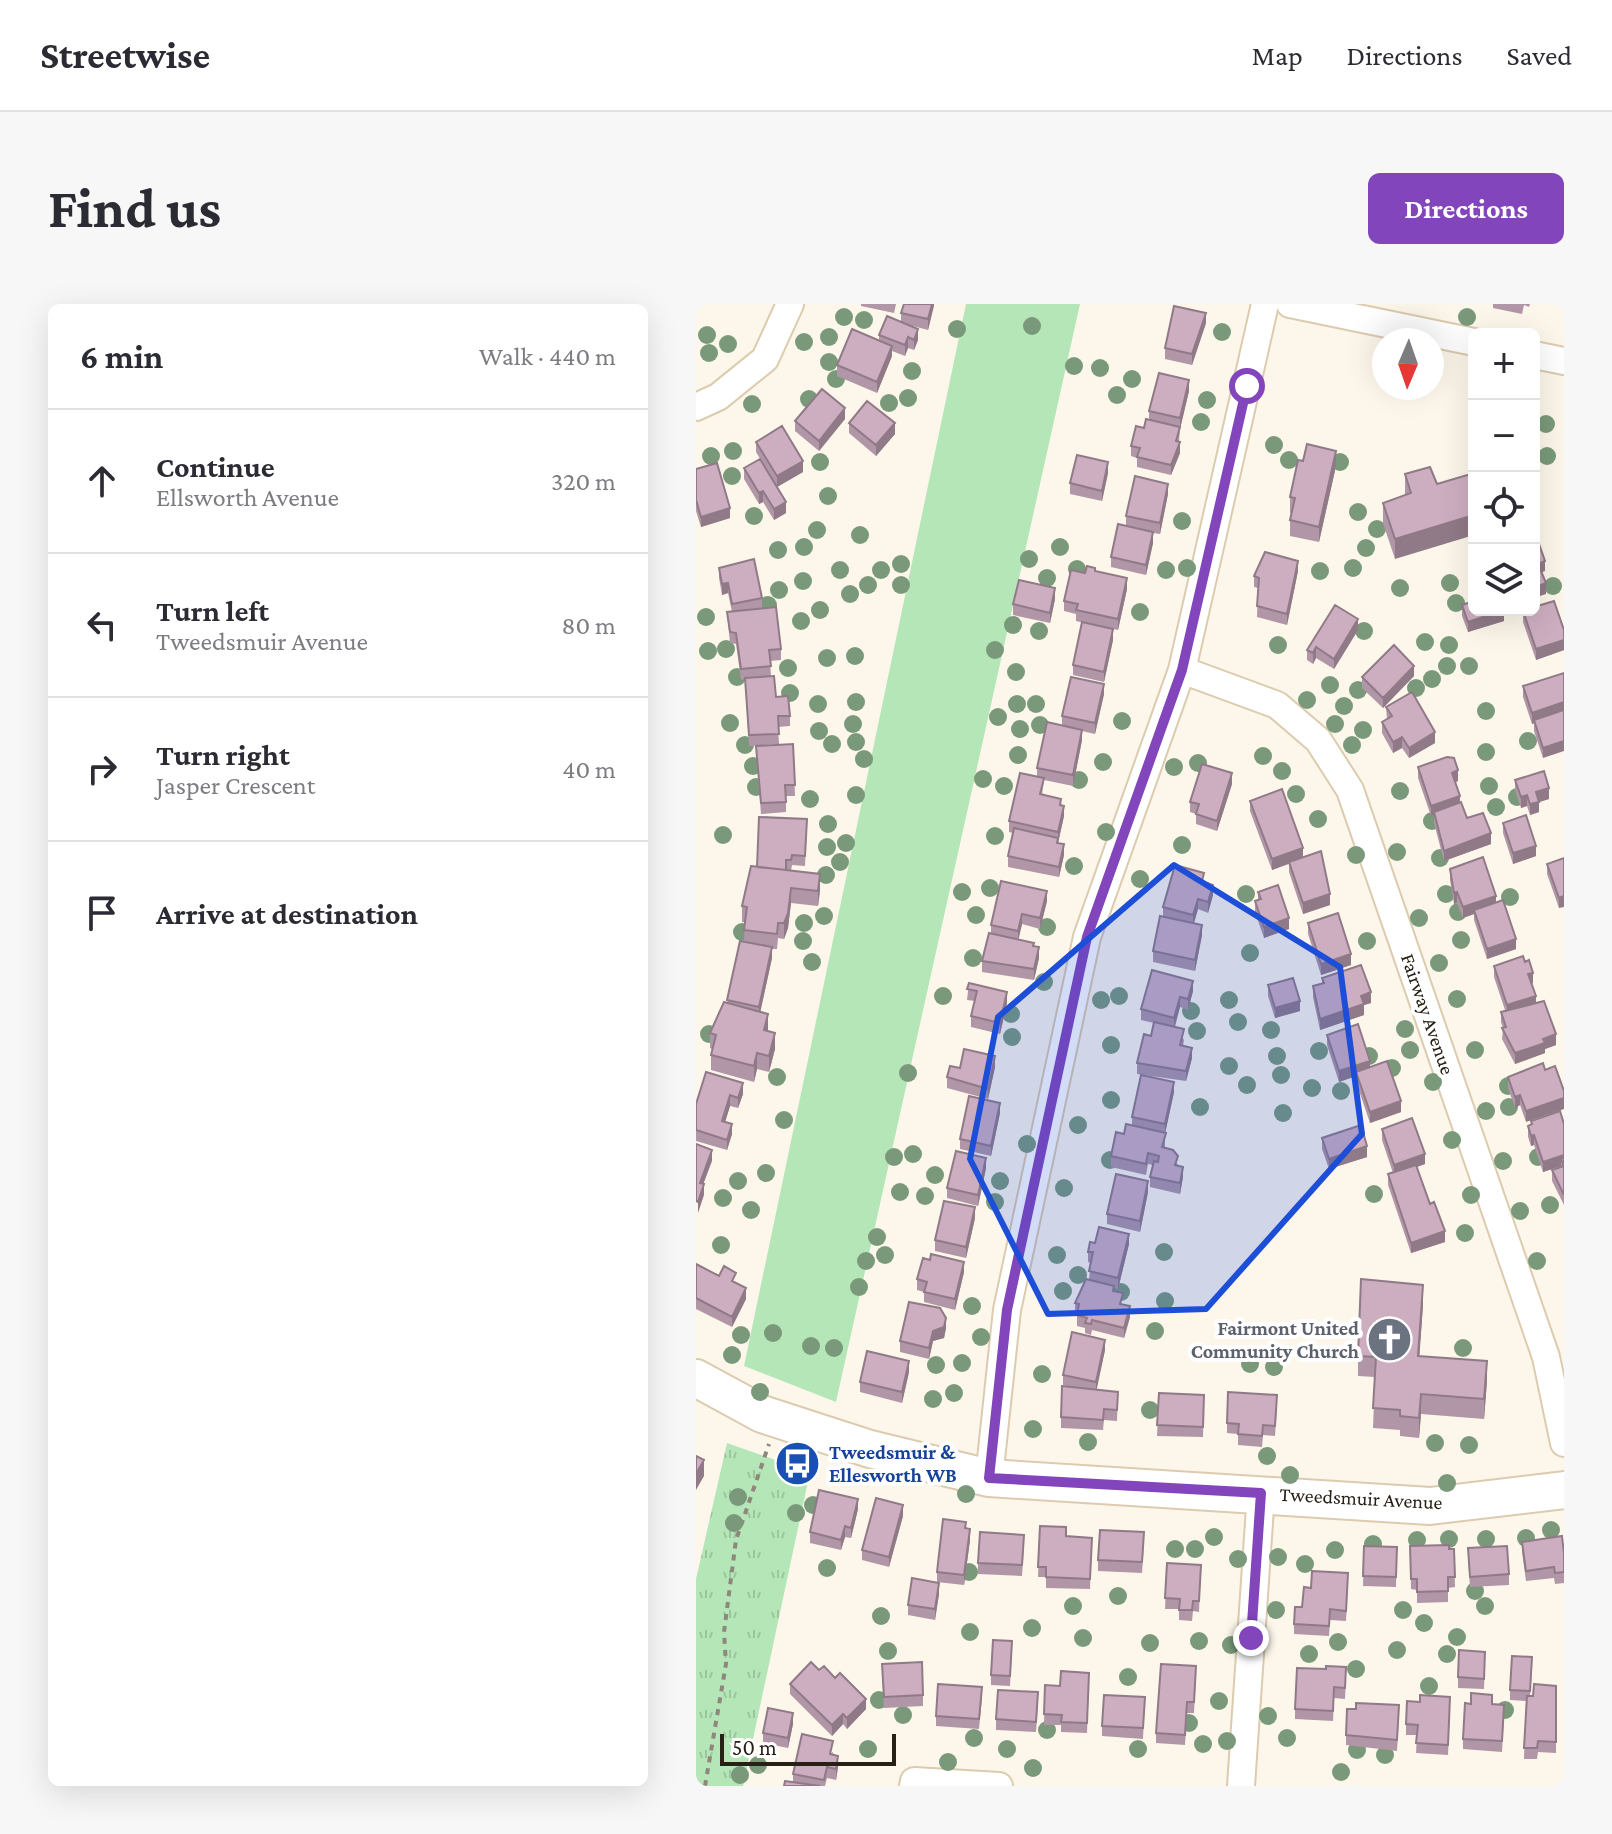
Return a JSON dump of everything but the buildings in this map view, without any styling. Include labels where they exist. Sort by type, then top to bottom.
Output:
[{"type":"street","points":[[696,407],[718,397],[765,359],[790,304]]},
{"type":"street","points":[[989,1478],[1007,1310],[1087,937],[1182,670],[1265,304]]},
{"type":"street","points":[[1290,304],[1468,341]]},
{"type":"street","points":[[1540,356],[1564,361]]},
{"type":"street","name":"Fairway Avenue","points":[[1182,670],[1277,705],[1318,740],[1350,790],[1546,1357],[1564,1443]]},
{"type":"street","name":"Tweedsmuir Avenue","points":[[696,1378],[762,1414],[870,1449],[989,1478],[1430,1506],[1564,1490]]},
{"type":"street","points":[[1241,1786],[1261,1493]]},
{"type":"street","points":[[913,1786],[914,1781],[999,1786]]},
{"type":"path","points":[[705,1786],[726,1664],[724,1632],[736,1540],[769,1442]]},
{"type":"highlighted area","points":[[1174,865],[1340,967],[1362,1134],[1206,1309],[1048,1314],[970,1159],[998,1017]]},
{"type":"green space","points":[[966,304],[1080,304],[836,1402],[744,1366]]},
{"type":"green space","points":[[727,1443],[810,1472],[743,1786],[696,1786],[696,1579]]},
{"type":"place","name":"Fairmont United Community Church","points":[[1390,1340]]},
{"type":"place","name":"Tweedsmuir & Ellesworth WB","points":[[798,1464]]},
{"type":"route","points":[[1247,386],[1182,670],[1087,937],[1007,1310],[989,1478],[1261,1493],[1251,1638]]}]
